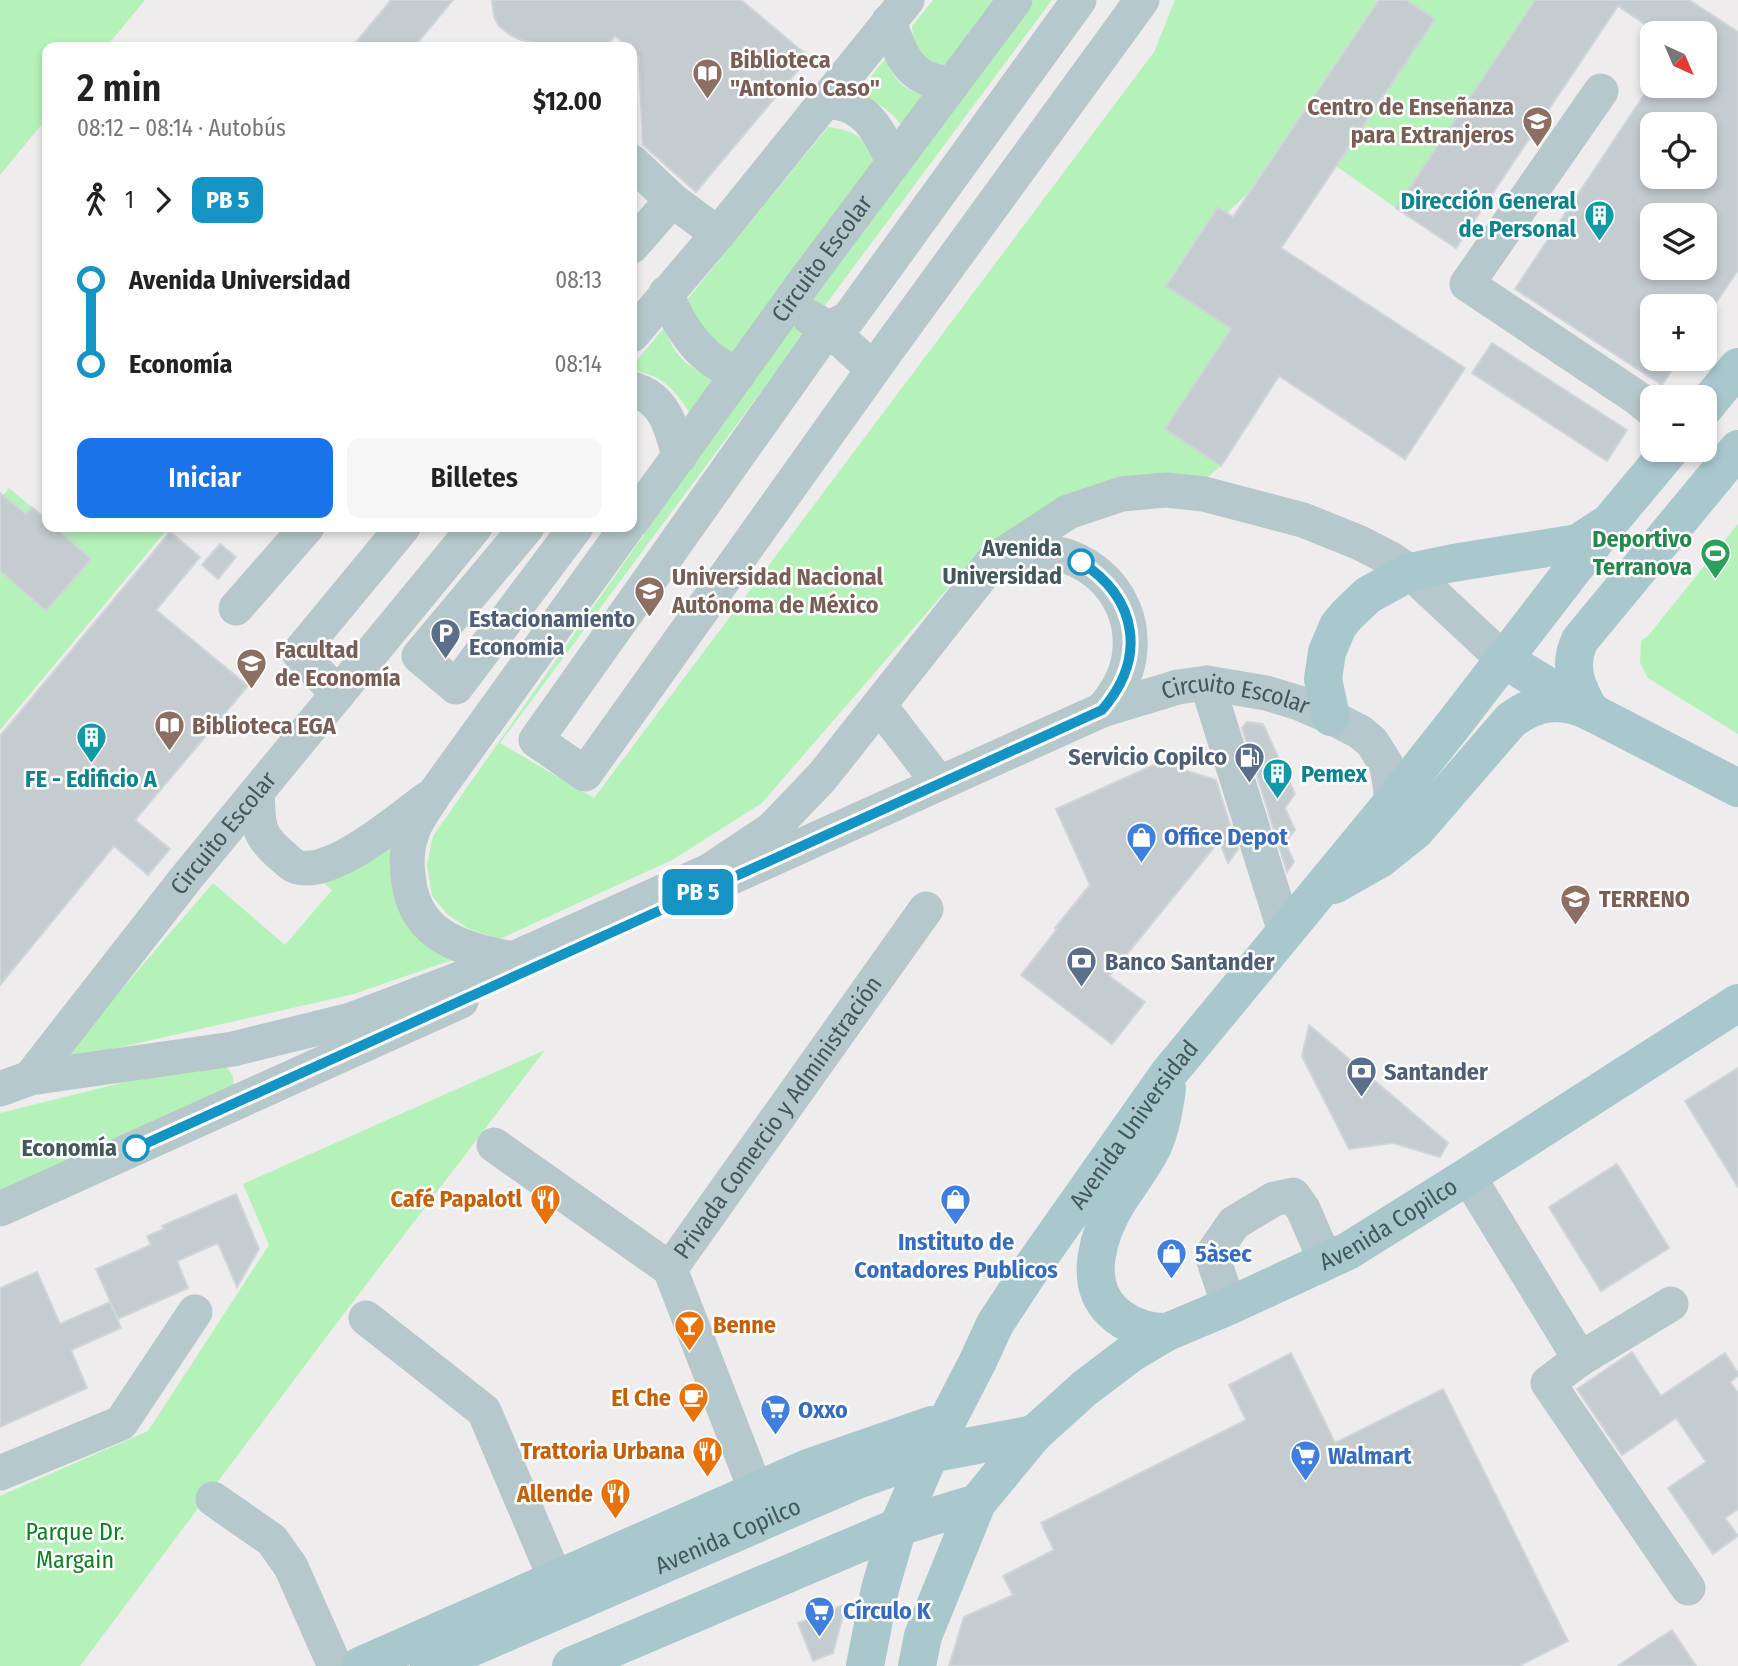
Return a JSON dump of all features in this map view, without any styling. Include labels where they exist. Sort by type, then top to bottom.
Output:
[{"type":"main road","points":[[1717,392],[1738,367]]},
{"type":"main road","points":[[1591,712],[1575,681],[1575,656],[1580,640],[1738,449]]},
{"type":"main road","name":"Avenida Universidad","points":[[865,1666],[880,1589],[898,1527],[930,1454],[995,1324],[1031,1269],[1169,1073],[1390,805],[1609,523],[1660,462]]},
{"type":"main road","points":[[1331,717],[1325,693],[1324,666],[1327,652],[1338,626],[1368,595],[1410,572],[1578,543],[1609,523]]},
{"type":"main road","points":[[1503,659],[1591,712]]},
{"type":"main road","points":[[1315,895],[1380,859],[1415,831],[1511,720],[1532,707],[1556,703],[1580,707],[1738,788]]},
{"type":"main road","name":"Avenida Copilco","points":[[978,1503],[1034,1434],[1085,1388],[1130,1354],[1167,1332],[1348,1251],[1738,1003]]},
{"type":"main road","points":[[1167,1332],[1135,1326],[1110,1310],[1097,1284],[1095,1267],[1107,1222],[1144,1162],[1163,1120],[1169,1073]]},
{"type":"main road","name":"Avenida Copilco","points":[[360,1666],[808,1468],[947,1420]]},
{"type":"main road","name":"Avenida Copilco","points":[[429,1666],[857,1480],[930,1454],[1034,1434]]},
{"type":"main road","points":[[571,1666],[898,1527],[978,1503]]},
{"type":"main road","points":[[917,1666],[923,1636],[978,1503]]},
{"type":"street","name":"Circuito Escolar","points":[[637,515],[893,161],[1015,0]]},
{"type":"street","points":[[1079,0],[651,578],[536,740],[585,775],[879,361],[1142,0]]},
{"type":"street","points":[[898,11],[898,47],[908,64],[922,76],[950,85]]},
{"type":"street","points":[[637,329],[718,234],[898,11]]},
{"type":"street","points":[[1601,91],[1467,284],[1640,400]]},
{"type":"street","points":[[825,100],[848,105],[866,116],[879,131],[893,161]]},
{"type":"street","points":[[637,167],[672,200],[718,234]]},
{"type":"street","points":[[637,240],[672,200]]},
{"type":"street","points":[[666,293],[675,317],[706,356],[738,375]]},
{"type":"street","points":[[796,294],[838,324],[879,361]]},
{"type":"street","points":[[637,391],[651,397],[671,425],[679,457]]},
{"type":"street","name":"Circuito Escolar","points":[[15,1084],[233,1049],[351,1020],[513,959],[709,871],[772,829],[822,777],[993,561],[1068,512],[1122,494],[1166,490],[1204,494],[1303,520],[1360,543],[1410,572],[1503,659]]},
{"type":"street","points":[[637,520],[651,578]]},
{"type":"street","points":[[236,608],[303,532]]},
{"type":"street","points":[[338,694],[299,653],[399,532]]},
{"type":"street","name":"Circuito Escolar","points":[[15,1084],[471,532]]},
{"type":"street","points":[[523,532],[419,656],[456,687],[572,532]]},
{"type":"street","name":"Circuito Escolar","points":[[513,959],[474,951],[444,938],[421,918],[409,888],[406,860],[413,829],[435,793],[624,532]]},
{"type":"street","points":[[993,561],[1022,551],[1052,551],[1074,558],[1094,570],[1116,593],[1128,623],[1129,660],[1123,679],[1102,710]]},
{"type":"street","name":"Circuito Escolar","points":[[0,1209],[1102,710],[1178,687],[1207,683],[1266,693],[1331,717],[1360,732],[1372,742],[1387,766],[1391,790],[1390,805]]},
{"type":"street","points":[[1207,683],[1285,932]]},
{"type":"street","points":[[879,705],[939,783]]},
{"type":"street","points":[[257,792],[259,828],[270,846],[295,866],[312,868],[327,864],[365,845],[435,793]]},
{"type":"street","name":"Privada Comercio y Administración","points":[[756,1491],[670,1269],[926,909]]},
{"type":"street","points":[[233,1049],[245,1062],[252,1079],[250,1096]]},
{"type":"street","points":[[494,1145],[670,1269]]},
{"type":"street","points":[[1468,1176],[1580,1359]]},
{"type":"street","points":[[1229,1306],[1212,1255],[1234,1223],[1274,1199],[1293,1195],[1303,1209],[1326,1262]]},
{"type":"street","points":[[1671,1304],[1580,1359],[1548,1383],[1688,1588]]},
{"type":"street","points":[[0,1473],[121,1423],[195,1312]]},
{"type":"street","points":[[366,1318],[484,1411],[556,1580]]},
{"type":"street","points":[[213,1500],[272,1541],[291,1567],[335,1666]]},
{"type":"green space","points":[[0,0],[145,0],[110,42],[42,42],[42,124],[0,175]]},
{"type":"green space","points":[[933,0],[1004,0],[950,74],[933,70],[914,46],[912,26]]},
{"type":"green space","points":[[1033,0],[1052,0],[500,743],[594,798],[1154,52],[1175,0],[1378,0],[1249,192],[1227,213],[1218,207],[1166,286],[1231,329],[1165,429],[1221,466],[1189,493],[1047,525],[962,572],[762,803],[672,860],[500,939],[469,929],[447,914],[432,896],[427,865],[433,836],[852,237]]},
{"type":"green space","points":[[1405,0],[1535,0],[1396,208],[1336,166],[1435,20]]},
{"type":"green space","points":[[886,58],[893,74],[903,85],[932,97],[905,132],[885,108],[856,95]]},
{"type":"green space","points":[[828,127],[855,134],[882,165],[738,357],[702,333],[686,301]]},
{"type":"green space","points":[[664,328],[674,349],[686,363],[723,380],[694,420],[682,401],[662,381],[637,371],[637,360]]},
{"type":"green space","points":[[9,488],[42,516],[42,532],[165,532],[0,730],[0,499]]},
{"type":"green space","name":"Deportivo Terranova","points":[[1738,524],[1738,734],[1648,678],[1640,663],[1641,641],[1648,636]]},
{"type":"green space","points":[[406,826],[395,854],[455,959],[354,994],[60,1061],[213,883],[285,945],[332,890],[319,879]]},
{"type":"green space","name":"Parque Dr. Margain","points":[[545,1050],[80,1666],[0,1666],[0,1496],[148,1431],[269,1245],[243,1184]]},
{"type":"green space","points":[[214,1060],[230,1071],[234,1089],[0,1199],[0,1113]]},
{"type":"building","points":[[391,0],[453,0],[418,42],[356,42]]},
{"type":"building","name":"Biblioteca \"Antonio Caso\"","points":[[492,0],[741,0],[809,57],[696,192],[643,145],[637,42],[622,42],[615,36],[610,42],[532,42],[510,35],[499,26],[494,17]]},
{"type":"building","points":[[1379,0],[1406,0],[1435,19],[1281,248],[1465,368],[1405,459],[1279,376],[1221,466],[1165,429],[1231,329],[1166,286],[1218,207],[1233,217]]},
{"type":"building","points":[[1535,0],[1689,0],[1738,32],[1738,270],[1717,302],[1717,294],[1640,294],[1640,371],[1515,289],[1642,98],[1717,98],[1717,21],[1640,21],[1618,6],[1456,248],[1396,208]]},
{"type":"building","points":[[1492,343],[1627,430],[1607,461],[1472,373]]},
{"type":"building","points":[[1641,371],[1671,371],[1662,385]]},
{"type":"building","points":[[0,493],[26,514],[32,507],[42,516],[42,532],[61,532],[91,559],[46,611],[0,571]]},
{"type":"building","name":"FE - Edificio A","points":[[170,532],[200,557],[156,610],[248,686],[135,820],[170,849],[148,875],[114,846],[0,985],[0,736]]},
{"type":"building","points":[[220,544],[236,557],[218,579],[202,565]]},
{"type":"building","name":"Pemex","points":[[1247,722],[1263,724],[1295,794],[1285,808],[1295,830],[1285,842],[1294,862],[1287,872],[1242,728]]},
{"type":"building","name":"Office Depot","points":[[1178,754],[1184,770],[1216,780],[1238,849],[1228,863],[1219,841],[1109,976],[1145,1002],[1112,1044],[1021,975],[1090,885],[1056,809]]},
{"type":"building","name":"Santander","points":[[1309,1025],[1448,1143],[1440,1157],[1393,1143],[1349,1149],[1302,1056]]},
{"type":"building","points":[[1738,1068],[1738,1187],[1685,1101]]},
{"type":"building","points":[[1617,1164],[1669,1248],[1601,1291],[1549,1207]]},
{"type":"building","points":[[236,1194],[259,1249],[237,1287],[218,1243],[177,1261],[188,1288],[118,1319],[96,1269],[151,1245],[147,1236],[164,1229],[162,1226]]},
{"type":"building","points":[[37,1272],[60,1324],[110,1302],[121,1328],[71,1350],[87,1388],[0,1427],[0,1288]]},
{"type":"building","points":[[1632,1352],[1661,1396],[1725,1353],[1738,1373],[1730,1382],[1738,1393],[1738,1509],[1725,1518],[1738,1536],[1713,1554],[1668,1488],[1706,1462],[1676,1418],[1622,1455],[1577,1389]]},
{"type":"building","name":"Walmart","points":[[1291,1353],[1335,1443],[1443,1389],[1568,1641],[1519,1666],[949,1666],[964,1617],[1013,1595],[1003,1576],[1054,1550],[1041,1523],[1246,1420],[1229,1385]]},
{"type":"building","name":"Círculo K","points":[[846,1604],[833,1653],[813,1661],[798,1623]]},
{"type":"building","points":[[1672,1630],[1696,1666],[1618,1666],[1644,1648]]},
{"type":"bus line","points":[[136,1148],[1102,710],[1123,679],[1129,660],[1128,623],[1116,593],[1094,570],[1081,562]]},
{"type":"place","name":"Biblioteca \"Antonio Caso\"","points":[[707,101]]},
{"type":"place","name":"Centro de Enseñanza para Extranjeros","points":[[1537,148]]},
{"type":"place","name":"Dirección General de Personal","points":[[1599,242]]},
{"type":"place","name":"Avenida Universidad","points":[[1081,562]]},
{"type":"place","name":"Deportivo Terranova","points":[[1715,580]]},
{"type":"place","name":"Universidad Nacional Autónoma de México","points":[[649,618]]},
{"type":"place","name":"Estacionamiento Economia","points":[[446,660]]},
{"type":"place","name":"Facultad de Economía","points":[[252,691]]},
{"type":"place","name":"Biblioteca EGA","points":[[169,753]]},
{"type":"place","name":"FE - Edificio A","points":[[91,764]]},
{"type":"place","name":"Servicio Copilco","points":[[1250,784]]},
{"type":"place","name":"Pemex","points":[[1278,801]]},
{"type":"place","name":"Office Depot","points":[[1141,864]]},
{"type":"place","name":"TERRENO","points":[[1576,926]]},
{"type":"place","name":"Banco Santander","points":[[1082,989]]},
{"type":"place","name":"Santander","points":[[1361,1099]]},
{"type":"place","name":"Economía","points":[[136,1148]]},
{"type":"place","name":"Café Papalotl","points":[[545,1226]]},
{"type":"place","name":"Instituto de Contadores Publicos","points":[[956,1227]]},
{"type":"place","name":"5àsec","points":[[1172,1281]]},
{"type":"place","name":"Benne","points":[[690,1352]]},
{"type":"place","name":"El Che","points":[[694,1425]]},
{"type":"place","name":"Oxxo","points":[[775,1437]]},
{"type":"place","name":"Trattoria Urbana","points":[[708,1478]]},
{"type":"place","name":"Walmart","points":[[1305,1483]]},
{"type":"place","name":"Allende","points":[[616,1521]]},
{"type":"place","name":"Círculo K","points":[[820,1638]]}]
